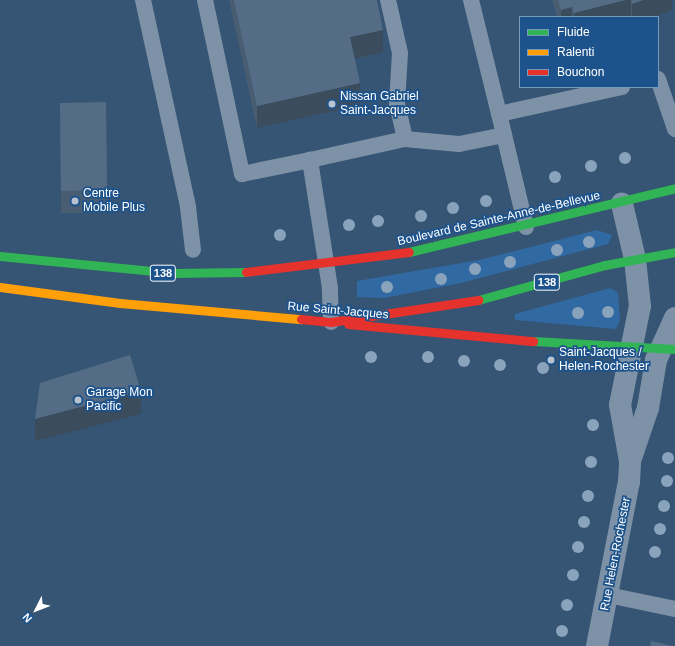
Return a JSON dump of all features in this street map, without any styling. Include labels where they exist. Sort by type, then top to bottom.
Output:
[{"type":"main road","name":"Boulevard de Sainte-Anne-de-Bellevue","points":[[326,265],[428,249],[622,204],[675,188]]},
{"type":"main road","name":"138","points":[[331,322],[458,305],[635,259],[675,252]]},
{"type":"main road","name":"138","points":[[0,256],[195,274],[263,272],[326,265]]},
{"type":"main road","name":"Rue Saint-Jacques","points":[[0,287],[120,303],[331,322],[668,349]]},
{"type":"street","name":"Rue Helen-Rochester","points":[[622,204],[635,259],[640,306],[620,405],[630,461]]},
{"type":"street","name":"Rue Helen-Rochester","points":[[597,646],[608,594],[630,461],[668,349],[675,318]]},
{"type":"lane","points":[[143,0],[188,207],[193,250]]},
{"type":"lane","points":[[205,0],[242,174],[405,139],[459,144],[504,135]]},
{"type":"lane","points":[[388,0],[400,53],[398,104],[405,139]]},
{"type":"lane","points":[[471,0],[526,227]]},
{"type":"lane","points":[[659,82],[675,129]]},
{"type":"lane","points":[[499,114],[617,88]]},
{"type":"lane","points":[[310,160],[326,265],[331,322]]},
{"type":"lane","points":[[608,594],[675,609]]},
{"type":"shaded area","points":[[597,230],[612,235],[608,244],[461,283],[384,298],[357,297],[357,281],[479,260]]},
{"type":"shaded area","points":[[610,288],[618,293],[620,320],[616,329],[515,320],[515,314]]},
{"type":"building","points":[[234,0],[377,0],[383,30],[350,37],[360,83],[257,106]]},
{"type":"building","points":[[558,0],[625,0],[574,13],[572,7],[561,10]]},
{"type":"building","points":[[631,0],[643,0],[632,4]]},
{"type":"building","points":[[106,102],[107,190],[61,191],[60,103]]},
{"type":"building","points":[[130,355],[141,391],[35,419],[40,383]]},
{"type":"building","points":[[651,641],[673,646],[650,646]]},
{"type":"traffic: fast","points":[[409,252],[675,188]]},
{"type":"traffic: fast","points":[[478,300],[605,265],[675,252]]},
{"type":"traffic: fast","points":[[0,256],[172,273],[246,272]]},
{"type":"traffic: fast","points":[[533,341],[675,349]]},
{"type":"traffic: slow","points":[[0,287],[120,303],[301,319]]},
{"type":"traffic: jam","points":[[246,272],[409,252]]},
{"type":"traffic: jam","points":[[301,319],[331,322],[478,300]]},
{"type":"traffic: jam","points":[[348,324],[533,341]]},
{"type":"place","name":"Nissan Gabriel Saint-Jacques","points":[[332,104]]},
{"type":"place","name":"Centre Mobile Plus","points":[[75,201]]},
{"type":"place","name":"Saint-Jacques / Helen-Rochester","points":[[551,360]]},
{"type":"place","name":"Garage Mon Pacific","points":[[78,400]]}]
